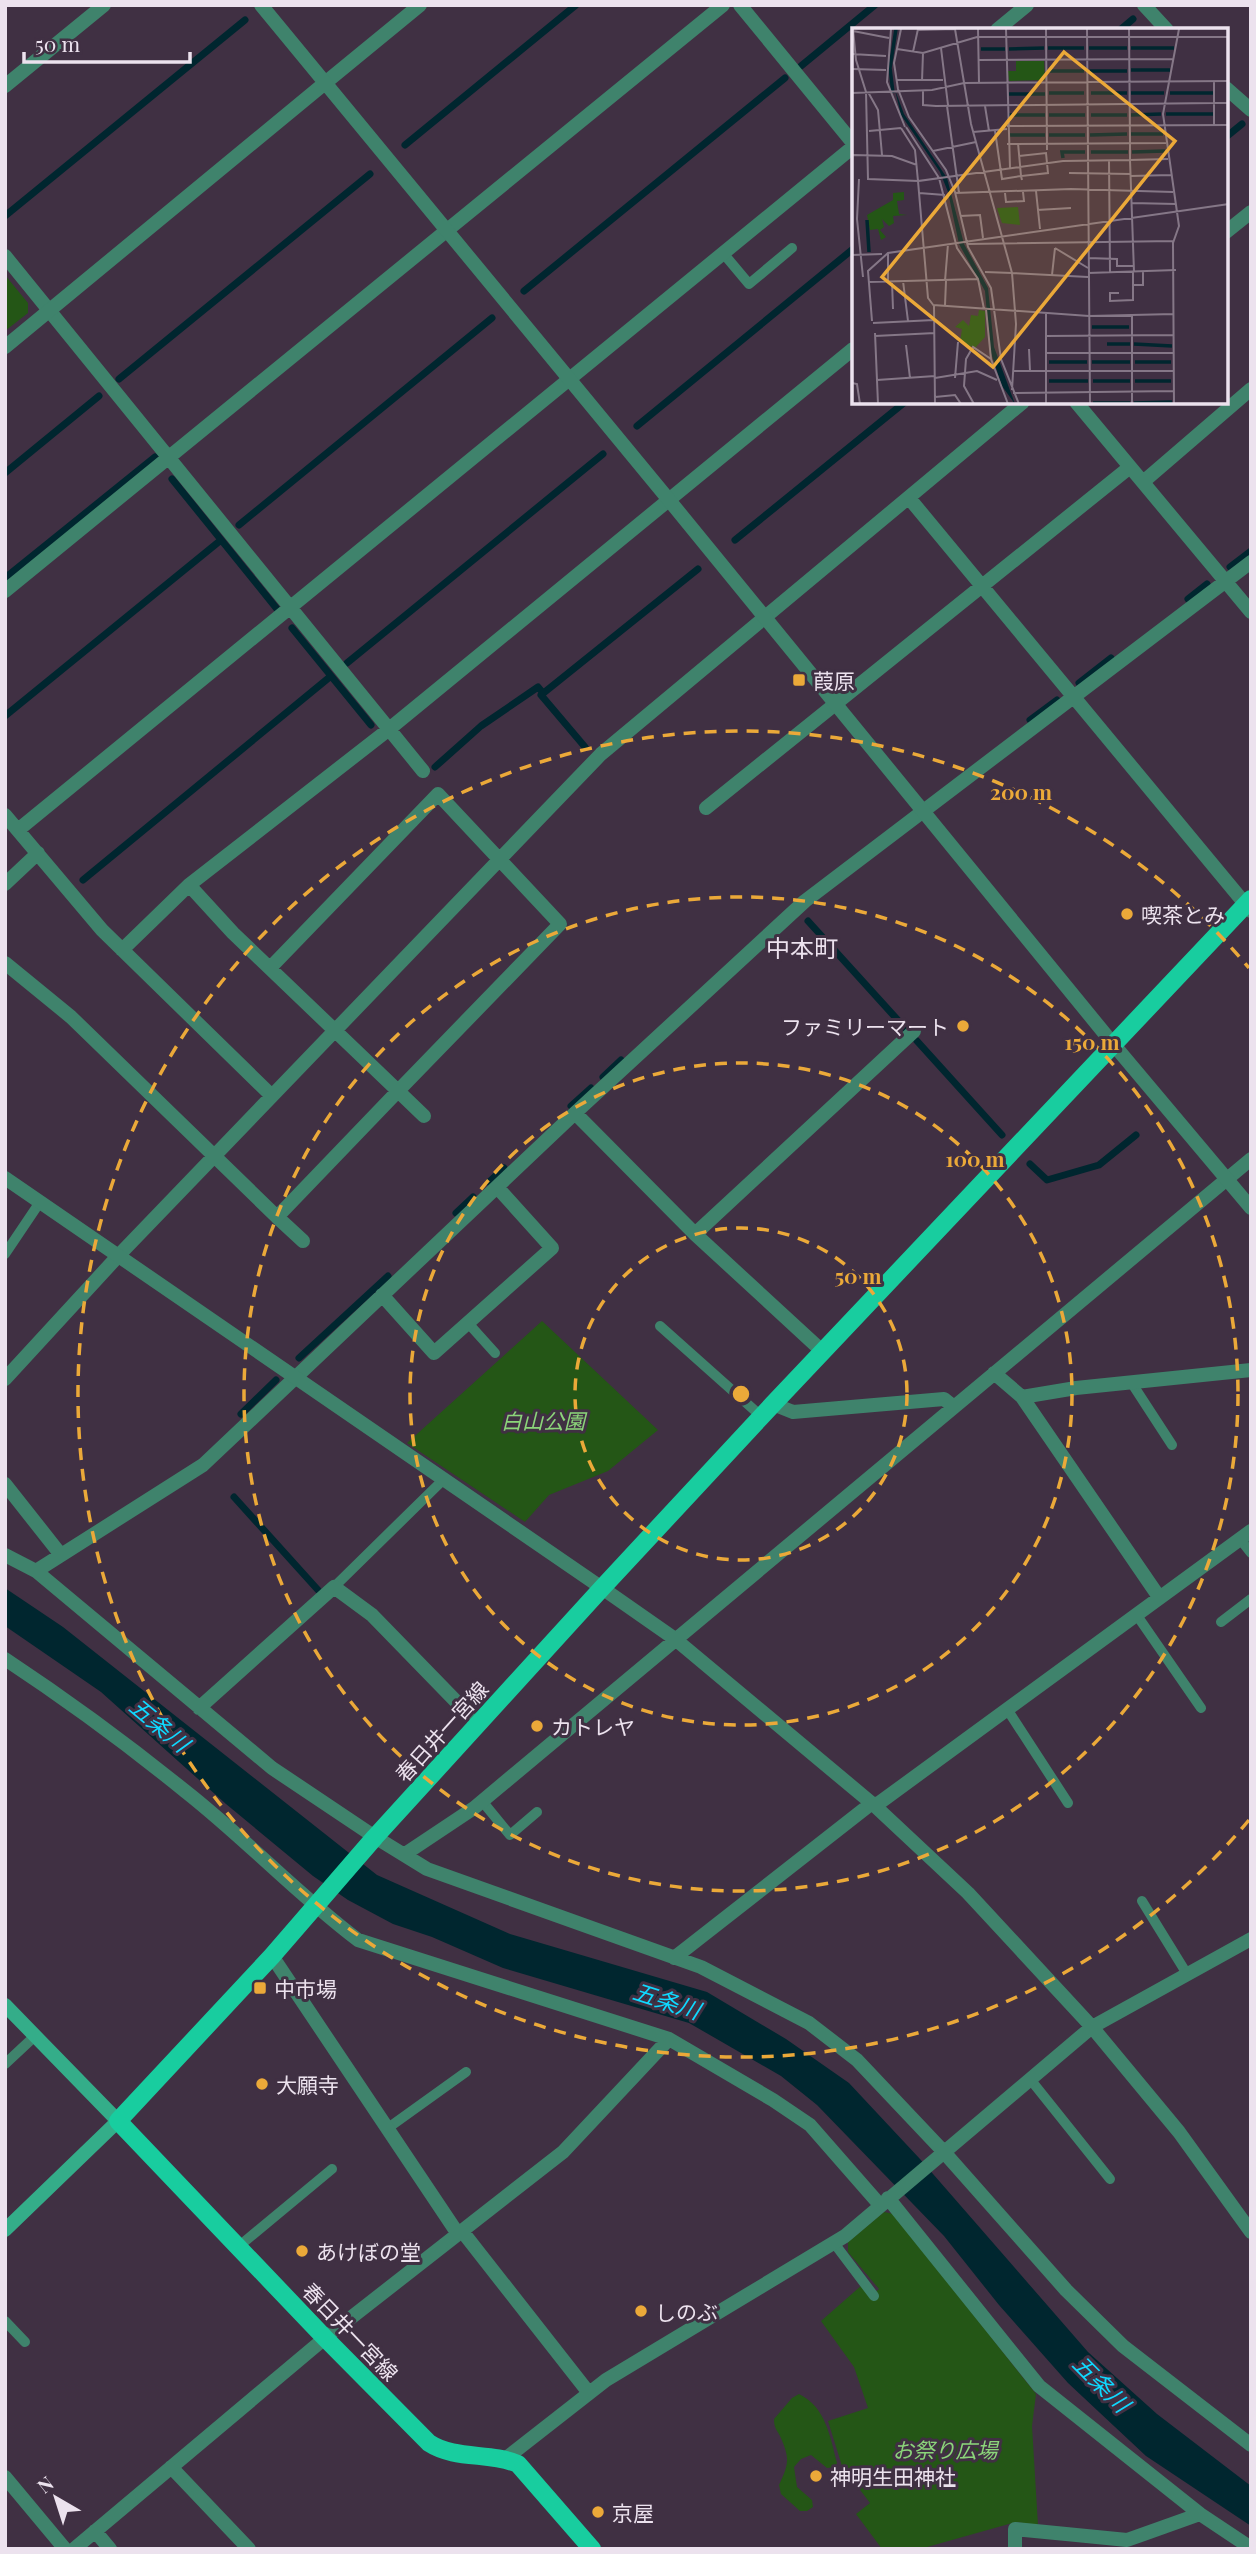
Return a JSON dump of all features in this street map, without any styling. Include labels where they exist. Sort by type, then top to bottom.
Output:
[{"type":"main road","name":"春日井一宮線","points":[[505,2459],[439,2450],[429,2443],[324,2338],[118,2122],[767,1410],[1249,905]]},
{"type":"main road","points":[[5,2005],[118,2122],[5,2230]]},
{"type":"main road","points":[[505,2459],[518,2464],[592,2549]]},
{"type":"street","points":[[5,86],[104,5]]},
{"type":"street","points":[[261,5],[1114,1045],[1251,1208]]},
{"type":"street","points":[[5,347],[420,5]]},
{"type":"street","points":[[5,591],[723,5]]},
{"type":"street","points":[[740,5],[852,144]]},
{"type":"street","points":[[999,28],[1027,5]]},
{"type":"street","points":[[1144,5],[1165,28]]},
{"type":"street","points":[[1228,90],[1251,110]]},
{"type":"street","points":[[18,830],[852,146]]},
{"type":"street","points":[[1228,230],[1251,212]]},
{"type":"street","points":[[5,256],[387,730],[423,771]]},
{"type":"street","points":[[122,950],[189,885],[387,730],[852,350]]},
{"type":"street","points":[[1143,482],[1251,389]]},
{"type":"street","points":[[5,1380],[120,1255],[601,754],[1021,404]]},
{"type":"street","points":[[1078,404],[1251,612]]},
{"type":"street","points":[[706,808],[1130,467]]},
{"type":"street","points":[[909,498],[1073,698],[1249,905]]},
{"type":"street","points":[[36,1571],[203,1465],[575,1112],[805,901],[1251,562]]},
{"type":"street","points":[[270,968],[438,794],[560,924],[277,1217]]},
{"type":"street","points":[[5,815],[102,930],[272,1096]]},
{"type":"street","points":[[5,884],[38,853]]},
{"type":"street","points":[[189,885],[233,933],[424,1116]]},
{"type":"street","points":[[5,963],[71,1017],[214,1158],[303,1241]]},
{"type":"street","points":[[695,1234],[914,1031]]},
{"type":"street","points":[[575,1112],[695,1234],[822,1351]]},
{"type":"street","points":[[405,1854],[482,1801],[1251,1159]]},
{"type":"street","points":[[5,1178],[675,1639],[873,1805],[968,1893],[1093,2027],[1179,2132],[1251,2232]]},
{"type":"street","points":[[382,1295],[434,1353],[552,1248],[497,1186]]},
{"type":"street","points":[[1022,1397],[1076,1388],[1251,1370]]},
{"type":"street","points":[[994,1374],[1022,1397],[1159,1597]]},
{"type":"street","points":[[767,1410],[793,1412],[944,1399],[954,1407]]},
{"type":"street","points":[[5,1484],[61,1555]]},
{"type":"street","points":[[674,1958],[873,1805],[1245,1535]]},
{"type":"street","points":[[5,1555],[36,1571],[272,1768],[375,1838],[427,1869],[701,1967],[809,2022],[857,2060],[943,2151],[1066,2290],[1123,2346],[1251,2445]]},
{"type":"street","points":[[199,1708],[334,1587],[372,1615],[478,1724]]},
{"type":"street","points":[[5,1659],[74,1704],[185,1790],[316,1907],[358,1940],[669,2039],[810,2125],[884,2202],[1039,2386],[1200,2514],[1251,2548]]},
{"type":"street","points":[[505,2459],[606,2380],[834,2243],[1093,2027],[1251,1938]]},
{"type":"street","points":[[272,1956],[460,2232],[589,2393]]},
{"type":"street","points":[[74,2549],[324,2338],[562,2152],[669,2039]]},
{"type":"street","points":[[171,2467],[249,2549]]},
{"type":"street","points":[[5,2477],[65,2549]]},
{"type":"street","points":[[1015,2549],[1015,2529],[1128,2544],[1200,2514]]},
{"type":"street","points":[[95,2531],[110,2549]]},
{"type":"lane","points":[[723,253],[749,284],[792,248]]},
{"type":"lane","points":[[5,1254],[40,1202]]},
{"type":"lane","points":[[468,1323],[495,1353]]},
{"type":"lane","points":[[660,1326],[767,1410]]},
{"type":"lane","points":[[1131,1382],[1172,1445]]},
{"type":"lane","points":[[334,1587],[444,1479]]},
{"type":"lane","points":[[1245,1535],[1251,1553]]},
{"type":"lane","points":[[1221,1622],[1251,1599]]},
{"type":"lane","points":[[1136,1614],[1201,1708]]},
{"type":"lane","points":[[1007,1709],[1068,1803]]},
{"type":"lane","points":[[482,1801],[510,1835],[537,1812]]},
{"type":"lane","points":[[1142,1901],[1187,1974]]},
{"type":"lane","points":[[5,2064],[35,2036]]},
{"type":"lane","points":[[388,2129],[467,2072]]},
{"type":"lane","points":[[1030,2079],[1110,2179]]},
{"type":"lane","points":[[238,2247],[332,2169]]},
{"type":"lane","points":[[834,2243],[874,2296]]},
{"type":"lane","points":[[5,2321],[25,2342]]},
{"type":"green space","points":[[5,275],[28,303],[28,313],[5,331]]},
{"type":"green space","name":"白山公園","points":[[542,1321],[658,1430],[608,1471],[549,1495],[525,1522],[407,1443]]},
{"type":"green space","name":"お祭り広場","points":[[884,2212],[894,2214],[1036,2394],[1032,2426],[1038,2525],[1016,2522],[920,2549],[882,2549],[856,2514],[870,2503],[842,2466],[828,2421],[868,2408],[854,2367],[821,2321],[862,2285],[870,2296],[879,2289],[848,2252],[848,2242]]},
{"type":"green space","points":[[799,2394],[815,2407],[826,2424],[837,2463],[835,2467],[827,2468],[811,2455],[801,2459],[794,2467],[797,2487],[812,2500],[813,2507],[807,2511],[800,2511],[781,2494],[779,2485],[785,2472],[787,2456],[774,2422],[792,2398]]},
{"type":"water","name":"五条川","points":[[5,1588],[63,1627],[377,1875],[510,1934],[707,1992],[786,2039],[849,2083],[920,2159],[1088,2352],[1157,2414],[1251,2486],[1251,2526],[1146,2456],[1068,2383],[999,2305],[944,2236],[817,2105],[781,2076],[689,2023],[503,1968],[432,1937],[393,1924],[348,1900],[313,1876],[226,1804],[101,1692],[5,1626]]},
{"type":"waterway","points":[[405,145],[576,5]]},
{"type":"waterway","points":[[801,66],[875,5]]},
{"type":"waterway","points":[[1122,28],[1133,19]]},
{"type":"waterway","points":[[5,216],[245,20]]},
{"type":"waterway","points":[[524,291],[785,78]]},
{"type":"waterway","points":[[1228,135],[1242,124]]},
{"type":"waterway","points":[[119,379],[370,174]]},
{"type":"waterway","points":[[637,426],[852,250]]},
{"type":"waterway","points":[[239,525],[492,318]]},
{"type":"waterway","points":[[5,473],[99,396]]},
{"type":"waterway","points":[[735,540],[903,404]]},
{"type":"waterway","points":[[347,663],[603,454]]},
{"type":"waterway","points":[[5,578],[155,457]]},
{"type":"waterway","points":[[172,479],[277,609]]},
{"type":"waterway","points":[[5,716],[221,540]]},
{"type":"waterway","points":[[1230,567],[1251,551]]},
{"type":"waterway","points":[[585,747],[541,695],[698,569]]},
{"type":"waterway","points":[[1188,599],[1207,584]]},
{"type":"waterway","points":[[292,628],[371,725]]},
{"type":"waterway","points":[[1079,683],[1111,658]]},
{"type":"waterway","points":[[83,880],[331,676]]},
{"type":"waterway","points":[[435,767],[481,726],[538,687],[543,693]]},
{"type":"waterway","points":[[1030,720],[1057,700]]},
{"type":"waterway","points":[[808,921],[905,1028]]},
{"type":"waterway","points":[[917,1041],[1002,1135]]},
{"type":"waterway","points":[[603,1077],[621,1060]]},
{"type":"waterway","points":[[571,1106],[591,1088]]},
{"type":"waterway","points":[[1030,1164],[1047,1180],[1099,1165],[1136,1135]]},
{"type":"waterway","points":[[489,1182],[504,1168]]},
{"type":"waterway","points":[[456,1213],[473,1197]]},
{"type":"waterway","points":[[299,1358],[388,1276]]},
{"type":"waterway","points":[[241,1414],[276,1380]]},
{"type":"waterway","points":[[234,1497],[318,1590]]},
{"type":"place","name":"葭原","points":[[799,680]]},
{"type":"place","name":"喫茶とみ","points":[[1127,914]]},
{"type":"place","name":"ファミリーマート","points":[[963,1026]]},
{"type":"place","name":"カトレヤ","points":[[537,1726]]},
{"type":"place","name":"中市場","points":[[260,1988]]},
{"type":"place","name":"大願寺","points":[[262,2084]]},
{"type":"place","name":"あけぼの堂","points":[[302,2251]]},
{"type":"place","name":"しのぶ","points":[[641,2311]]},
{"type":"place","name":"神明生田神社","points":[[816,2476]]},
{"type":"place","name":"京屋","points":[[598,2512]]},
{"type":"district","name":"中本町","points":[[802,947]]}]
